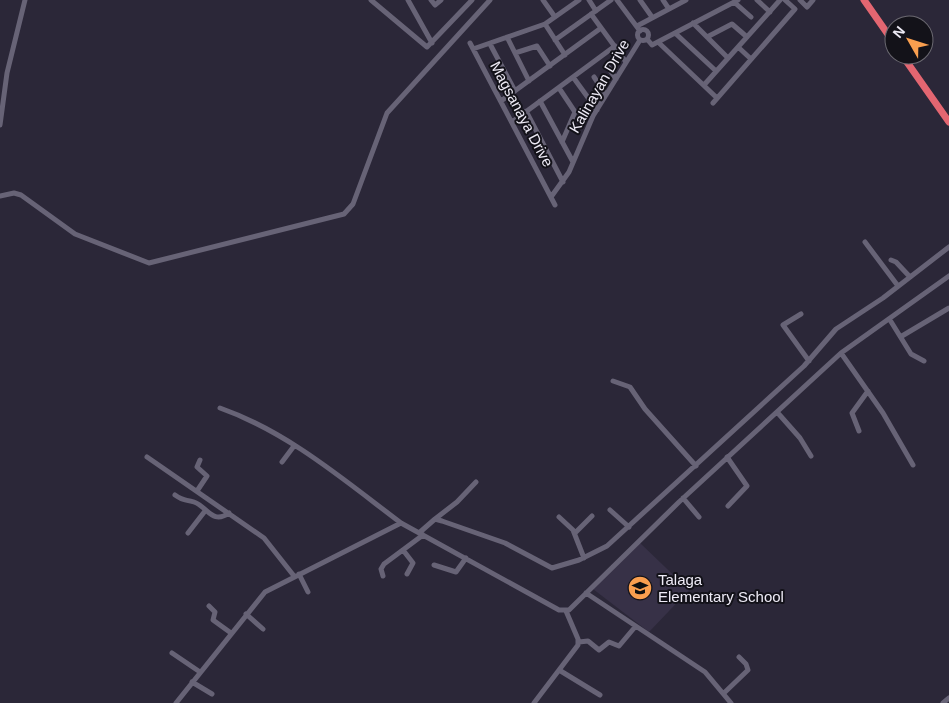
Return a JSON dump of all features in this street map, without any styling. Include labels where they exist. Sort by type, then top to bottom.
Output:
[{"type":"highway","points":[[864,0],[884,29]]},
{"type":"highway","points":[[909,65],[949,122]]},
{"type":"street","points":[[0,125],[7,74],[25,0]]},
{"type":"street","points":[[371,0],[427,47],[472,0]]},
{"type":"street","points":[[408,0],[432,43]]},
{"type":"street","points":[[431,0],[435,5],[441,0]]},
{"type":"street","points":[[0,196],[14,193],[21,195],[75,234],[150,263],[344,214],[353,204],[387,113],[490,0]]},
{"type":"street","points":[[544,0],[555,17]]},
{"type":"street","points":[[473,50],[545,24],[579,0]]},
{"type":"street","points":[[589,0],[601,28],[626,62]]},
{"type":"street","points":[[555,40],[611,0]]},
{"type":"street","points":[[617,0],[638,28],[647,31],[649,36],[647,39]]},
{"type":"street","points":[[640,0],[652,17]]},
{"type":"street","points":[[663,0],[669,9]]},
{"type":"street","points":[[638,28],[652,17],[686,0]]},
{"type":"street","points":[[757,0],[770,12]]},
{"type":"street","points":[[704,85],[780,0]]},
{"type":"street","points":[[713,103],[795,9],[785,0]]},
{"type":"street","points":[[800,0],[807,7],[813,0]]},
{"type":"street","points":[[647,39],[652,45],[736,1],[751,17]]},
{"type":"street","points":[[545,24],[565,55]]},
{"type":"street","points":[[693,24],[728,58]]},
{"type":"street","points":[[707,37],[732,24],[747,37]]},
{"type":"street","points":[[501,102],[601,28]]},
{"type":"street","points":[[638,28],[640,40],[647,39]]},
{"type":"street","points":[[676,33],[716,72]]},
{"type":"street","points":[[508,37],[529,81]]},
{"type":"street","name":"Kalinayan Drive","points":[[551,197],[564,182],[587,127],[640,40]]},
{"type":"street","name":"Magsanaya Drive","points":[[470,42],[555,205]]},
{"type":"street","points":[[658,42],[718,98]]},
{"type":"street","points":[[490,44],[515,91]]},
{"type":"street","points":[[515,53],[537,46],[550,66]]},
{"type":"street","points":[[512,122],[615,46]]},
{"type":"street","points":[[738,47],[751,59]]},
{"type":"street","points":[[608,67],[616,79]]},
{"type":"street","points":[[573,77],[597,110]]},
{"type":"street","points":[[594,77],[606,95]]},
{"type":"street","points":[[559,88],[574,112],[562,142]]},
{"type":"street","points":[[540,101],[573,162]]},
{"type":"street","points":[[526,112],[564,182]]},
{"type":"street","points":[[865,242],[898,286]]},
{"type":"street","points":[[435,520],[505,543],[552,568],[584,558],[606,546],[629,527],[809,361],[836,329],[898,286],[949,247]]},
{"type":"street","points":[[891,260],[896,262],[910,277]]},
{"type":"street","points":[[566,611],[683,498],[841,353],[890,320],[949,276]]},
{"type":"street","points":[[902,336],[949,308]]},
{"type":"street","points":[[801,314],[783,326],[809,361]]},
{"type":"street","points":[[890,320],[914,357],[924,361]]},
{"type":"street","points":[[841,353],[868,391],[913,465]]},
{"type":"street","points":[[613,381],[630,387],[644,409],[696,466]]},
{"type":"street","points":[[860,431],[852,413],[868,391]]},
{"type":"street","points":[[220,408],[275,433],[344,478],[401,523],[559,610],[566,611]]},
{"type":"street","points":[[777,412],[800,438],[811,456]]},
{"type":"street","points":[[282,462],[294,446]]},
{"type":"street","points":[[147,456],[266,539],[297,575],[308,592]]},
{"type":"street","points":[[727,457],[747,486],[728,506]]},
{"type":"street","points":[[197,491],[208,476],[197,467],[200,460]]},
{"type":"street","points":[[383,576],[382,567],[457,502],[476,482]]},
{"type":"street","points":[[176,495],[186,502],[194,502],[216,518],[228,513]]},
{"type":"street","points":[[683,498],[698,517]]},
{"type":"street","points":[[610,510],[629,527]]},
{"type":"street","points":[[188,533],[205,511]]},
{"type":"street","points":[[575,533],[592,516]]},
{"type":"street","points":[[559,517],[575,533],[584,558]]},
{"type":"street","points":[[176,703],[265,592],[401,523]]},
{"type":"street","points":[[402,550],[414,563],[407,574]]},
{"type":"street","points":[[434,565],[456,572],[466,558]]},
{"type":"street","points":[[586,593],[705,672],[731,703]]},
{"type":"street","points":[[209,606],[215,612],[214,621],[231,634]]},
{"type":"street","points":[[566,611],[579,642]]},
{"type":"street","points":[[246,614],[263,629]]},
{"type":"street","points":[[534,703],[579,642],[588,641],[599,650],[609,642],[618,646],[635,627]]},
{"type":"street","points":[[172,653],[200,672]]},
{"type":"street","points":[[724,693],[748,670],[746,664],[739,657]]},
{"type":"street","points":[[559,670],[600,696]]},
{"type":"street","points":[[192,682],[212,694]]},
{"type":"street","points":[[942,703],[949,698]]},
{"type":"shaded area","name":"Talaga Elementary School","points":[[639,542],[689,590],[649,632],[593,589]]},
{"type":"place","name":"Talaga Elementary School","points":[[640,588]]}]
